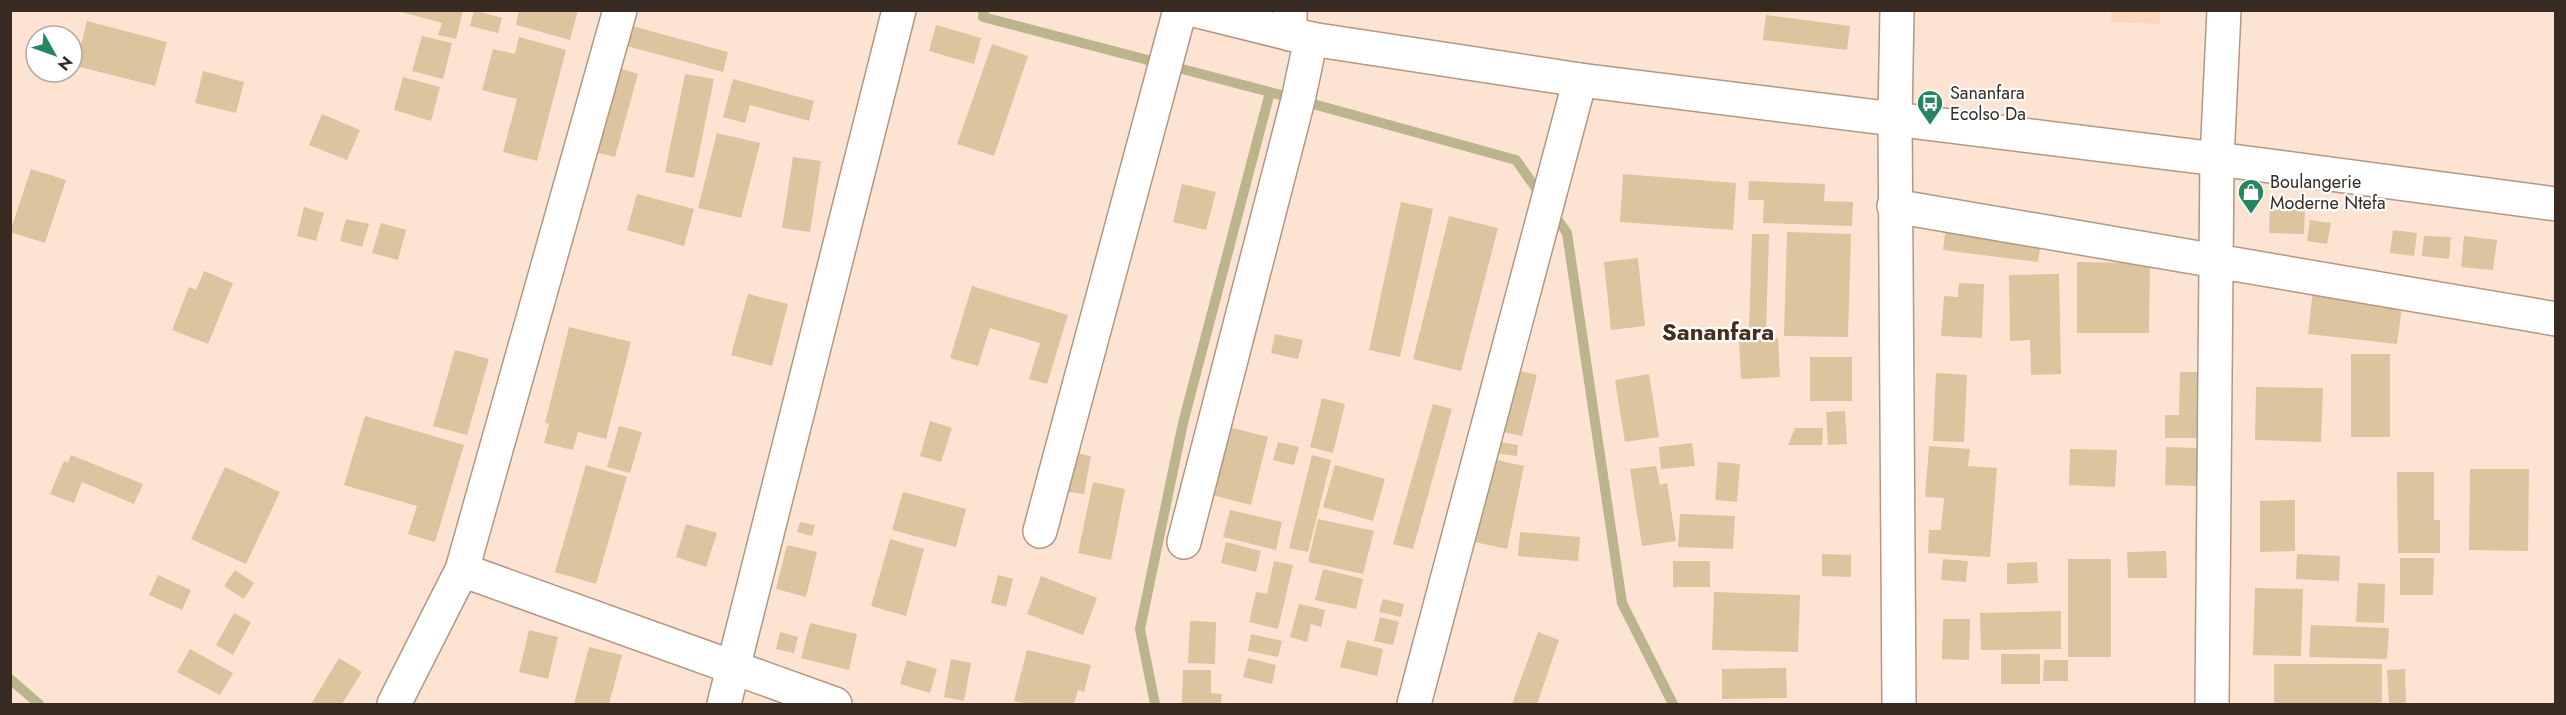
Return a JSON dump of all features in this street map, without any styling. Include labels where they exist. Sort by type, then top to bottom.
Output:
[{"type":"street","points":[[394,705],[462,570],[621,10]]},
{"type":"street","points":[[724,705],[899,10]]},
{"type":"street","points":[[1040,531],[1180,10]]},
{"type":"street","points":[[1194,10],[1580,80],[2217,159],[2556,204]]},
{"type":"street","points":[[1897,10],[1894,206],[1899,705]]},
{"type":"street","points":[[2212,705],[2217,159],[2224,10]]},
{"type":"street","points":[[1184,542],[1298,100],[1297,28]]},
{"type":"street","points":[[1414,705],[1580,80]]},
{"type":"street","points":[[1894,206],[2556,319]]},
{"type":"street","points":[[462,570],[835,705]]},
{"type":"shaded area","points":[[2111,11],[2160,11],[2160,24],[2111,22]]},
{"type":"building","points":[[394,10],[463,10],[456,39],[438,35],[442,23]]},
{"type":"building","points":[[474,10],[502,18],[498,33],[470,26]]},
{"type":"building","points":[[519,10],[578,10],[570,40],[516,25]]},
{"type":"building","points":[[1766,15],[1850,26],[1847,50],[1763,40]]},
{"type":"building","points":[[87,21],[167,42],[155,86],[84,68],[84,33]]},
{"type":"building","points":[[936,25],[981,38],[974,64],[929,51]]},
{"type":"building","points":[[632,26],[728,52],[723,72],[627,46]]},
{"type":"building","points":[[422,36],[452,43],[443,79],[412,71]]},
{"type":"building","points":[[519,37],[566,50],[537,161],[503,152],[517,99],[482,90],[493,49],[515,54]]},
{"type":"building","points":[[992,44],[1028,56],[994,156],[957,144]]},
{"type":"building","points":[[619,68],[638,74],[615,157],[595,152]]},
{"type":"building","points":[[203,71],[244,82],[236,113],[195,103]]},
{"type":"building","points":[[685,74],[714,79],[694,178],[665,172]]},
{"type":"building","points":[[403,77],[440,87],[431,121],[394,110]]},
{"type":"building","points":[[733,79],[814,101],[809,121],[750,105],[745,123],[723,117]]},
{"type":"building","points":[[322,114],[360,130],[347,160],[309,145]]},
{"type":"building","points":[[717,133],[760,143],[741,218],[698,208]]},
{"type":"building","points":[[793,157],[821,161],[810,232],[782,228]]},
{"type":"building","points":[[31,169],[66,180],[45,243],[10,232]]},
{"type":"building","points":[[1623,174],[1736,183],[1733,230],[1620,222]]},
{"type":"building","points":[[1749,181],[1825,184],[1824,201],[1853,202],[1852,226],[1763,223],[1764,200],[1748,200]]},
{"type":"building","points":[[1182,184],[1216,192],[1206,230],[1173,222]]},
{"type":"building","points":[[637,194],[694,209],[684,246],[627,230]]},
{"type":"building","points":[[1401,202],[1433,209],[1400,357],[1369,350]]},
{"type":"building","points":[[304,207],[324,213],[316,241],[297,236]]},
{"type":"building","points":[[2270,208],[2305,209],[2304,234],[2269,233]]},
{"type":"building","points":[[1449,216],[1498,228],[1461,371],[1413,359]]},
{"type":"building","points":[[346,219],[369,224],[362,247],[340,241]]},
{"type":"building","points":[[2310,220],[2331,223],[2327,244],[2307,241]]},
{"type":"building","points":[[381,223],[406,230],[398,260],[372,253]]},
{"type":"building","points":[[1946,224],[2042,236],[2038,262],[1943,250]]},
{"type":"building","points":[[2393,230],[2417,233],[2414,256],[2390,253]]},
{"type":"building","points":[[1787,232],[1851,234],[1848,337],[1784,336]]},
{"type":"building","points":[[1752,234],[1769,234],[1766,333],[1749,332]]},
{"type":"building","points":[[2424,236],[2451,237],[2449,259],[2422,256]]},
{"type":"building","points":[[2464,236],[2497,240],[2493,270],[2461,267]]},
{"type":"building","points":[[1638,258],[1645,326],[1611,330],[1604,262]]},
{"type":"building","points":[[2077,262],[2150,263],[2149,333],[2077,333]]},
{"type":"building","points":[[204,271],[233,283],[208,344],[172,330],[189,287],[196,290]]},
{"type":"building","points":[[2059,274],[2061,374],[2031,375],[2030,340],[2010,341],[2009,275]]},
{"type":"building","points":[[1959,283],[1984,284],[1982,338],[1941,336],[1944,296],[1958,297]]},
{"type":"building","points":[[972,286],[1068,315],[1047,384],[1029,379],[1040,343],[990,328],[978,366],[950,358]]},
{"type":"building","points":[[2313,290],[2403,300],[2397,344],[2308,334]]},
{"type":"building","points":[[748,294],[788,304],[772,366],[731,355]]},
{"type":"building","points":[[569,327],[631,342],[606,439],[578,432],[573,450],[544,443],[549,424],[545,423]]},
{"type":"building","points":[[1275,334],[1303,340],[1298,359],[1271,353]]},
{"type":"building","points":[[1778,338],[1780,377],[1741,379],[1739,340]]},
{"type":"building","points":[[455,350],[489,359],[467,435],[433,426]]},
{"type":"building","points":[[2351,354],[2390,354],[2390,437],[2351,437]]},
{"type":"building","points":[[1810,357],[1852,357],[1852,401],[1810,401]]},
{"type":"building","points":[[1513,369],[1537,375],[1522,436],[1499,431]]},
{"type":"building","points":[[2180,372],[2198,372],[2198,438],[2165,438],[2165,415],[2179,415]]},
{"type":"building","points":[[1936,373],[1967,375],[1964,442],[1933,441]]},
{"type":"building","points":[[1649,374],[1659,437],[1625,442],[1615,380]]},
{"type":"building","points":[[2256,387],[2323,388],[2321,442],[2255,440]]},
{"type":"building","points":[[1322,398],[1345,404],[1333,453],[1310,447]]},
{"type":"building","points":[[1433,404],[1452,409],[1413,549],[1393,544]]},
{"type":"building","points":[[1845,411],[1847,444],[1828,445],[1826,412]]},
{"type":"building","points":[[365,416],[464,445],[435,542],[408,534],[417,506],[344,485]]},
{"type":"building","points":[[930,421],[952,428],[941,462],[920,456]]},
{"type":"building","points":[[619,426],[642,432],[630,473],[607,467]]},
{"type":"building","points":[[1229,427],[1268,437],[1251,505],[1212,495]]},
{"type":"building","points":[[1795,428],[1823,428],[1822,445],[1788,445]]},
{"type":"building","points":[[1494,441],[1518,445],[1517,456],[1492,453]]},
{"type":"building","points":[[1278,442],[1299,447],[1294,465],[1273,460]]},
{"type":"building","points":[[1692,443],[1695,466],[1661,469],[1659,447]]},
{"type":"building","points":[[1929,446],[1970,449],[1968,466],[1997,468],[1990,557],[1928,553],[1929,530],[1941,530],[1944,498],[1925,497]]},
{"type":"building","points":[[2166,447],[2199,448],[2198,486],[2165,485]]},
{"type":"building","points":[[2070,449],[2117,450],[2115,487],[2069,485]]},
{"type":"building","points":[[1076,453],[1091,456],[1084,494],[1068,492]]},
{"type":"building","points":[[71,455],[143,484],[134,504],[82,482],[74,503],[50,494],[64,461],[68,463]]},
{"type":"building","points":[[1312,455],[1331,460],[1308,552],[1289,548]]},
{"type":"building","points":[[1488,458],[1524,466],[1507,549],[1470,541]]},
{"type":"building","points":[[1718,462],[1740,464],[1737,502],[1715,500]]},
{"type":"building","points":[[586,465],[627,477],[596,584],[555,572]]},
{"type":"building","points":[[1335,465],[1385,479],[1373,521],[1323,507]]},
{"type":"building","points":[[1656,466],[1660,485],[1667,483],[1676,541],[1642,546],[1630,469]]},
{"type":"building","points":[[225,467],[280,492],[246,564],[191,539]]},
{"type":"building","points":[[2470,469],[2529,469],[2528,551],[2469,550]]},
{"type":"building","points":[[2397,472],[2434,472],[2434,520],[2440,520],[2440,553],[2398,553]]},
{"type":"building","points":[[1093,482],[1125,489],[1111,560],[1078,553]]},
{"type":"building","points":[[903,492],[966,509],[956,547],[892,530]]},
{"type":"building","points":[[2295,500],[2295,551],[2260,552],[2260,501]]},
{"type":"building","points":[[1230,510],[1282,522],[1276,550],[1223,537]]},
{"type":"building","points":[[1680,514],[1735,516],[1733,549],[1678,547]]},
{"type":"building","points":[[1318,519],[1374,531],[1363,574],[1308,562]]},
{"type":"building","points":[[800,522],[815,525],[812,536],[797,532]]},
{"type":"building","points":[[686,524],[717,533],[706,567],[676,557]]},
{"type":"building","points":[[1520,532],[1580,537],[1578,561],[1518,556]]},
{"type":"building","points":[[890,539],[924,549],[906,616],[871,606]]},
{"type":"building","points":[[1226,542],[1261,551],[1256,572],[1221,563]]},
{"type":"building","points":[[787,545],[817,552],[806,597],[776,589]]},
{"type":"building","points":[[2166,551],[2167,578],[2128,578],[2127,552]]},
{"type":"building","points":[[1822,554],[1851,555],[1851,577],[1822,576]]},
{"type":"building","points":[[2297,554],[2340,556],[2339,581],[2296,579]]},
{"type":"building","points":[[2400,558],[2434,558],[2433,595],[2400,595]]},
{"type":"building","points":[[1943,559],[1968,561],[1966,582],[1941,580]]},
{"type":"building","points":[[2068,559],[2111,559],[2111,657],[2068,657]]},
{"type":"building","points":[[1274,561],[1293,565],[1278,629],[1249,622],[1256,592],[1267,594]]},
{"type":"building","points":[[1673,561],[1710,561],[1710,587],[1673,587]]},
{"type":"building","points":[[2037,562],[2038,583],[2007,584],[2007,563]]},
{"type":"building","points":[[1323,569],[1363,579],[1356,609],[1315,600]]},
{"type":"building","points":[[235,570],[254,583],[244,599],[224,586]]},
{"type":"building","points":[[158,575],[191,590],[182,610],[149,595]]},
{"type":"building","points":[[998,575],[1013,579],[1006,607],[991,603]]},
{"type":"building","points":[[1041,576],[1097,598],[1083,635],[1027,614]]},
{"type":"building","points":[[2358,583],[2385,584],[2384,623],[2356,622]]},
{"type":"building","points":[[2255,588],[2303,589],[2301,656],[2253,655]]},
{"type":"building","points":[[1714,592],[1800,595],[1798,652],[1712,650]]},
{"type":"building","points":[[1383,599],[1404,604],[1401,617],[1379,612]]},
{"type":"building","points":[[1299,604],[1325,610],[1321,627],[1311,624],[1307,642],[1290,637]]},
{"type":"building","points":[[2061,611],[2061,649],[1981,650],[1980,613]]},
{"type":"building","points":[[234,613],[251,622],[233,655],[216,645]]},
{"type":"building","points":[[1380,617],[1399,622],[1393,645],[1374,641]]},
{"type":"building","points":[[1943,619],[1970,619],[1969,660],[1942,659]]},
{"type":"building","points":[[1190,621],[1216,622],[1215,664],[1188,663]]},
{"type":"building","points":[[810,623],[857,634],[849,670],[801,658]]},
{"type":"building","points":[[2311,625],[2389,628],[2387,659],[2309,657]]},
{"type":"building","points":[[529,630],[558,637],[548,679],[519,672]]},
{"type":"building","points":[[780,632],[798,637],[794,653],[776,649]]},
{"type":"building","points":[[1538,632],[1559,640],[1537,704],[1512,704]]},
{"type":"building","points":[[1251,634],[1282,641],[1278,657],[1248,651]]},
{"type":"building","points":[[1347,640],[1383,649],[1377,676],[1340,667]]},
{"type":"building","points":[[589,647],[622,655],[609,704],[574,704]]},
{"type":"building","points":[[190,649],[233,673],[220,695],[177,672]]},
{"type":"building","points":[[1027,650],[1091,665],[1084,692],[1078,690],[1074,704],[1028,704],[1014,701]]},
{"type":"building","points":[[2001,654],[2040,654],[2040,684],[2001,684]]},
{"type":"building","points":[[339,658],[362,672],[342,704],[311,704]]},
{"type":"building","points":[[1248,658],[1276,665],[1272,684],[1243,677]]},
{"type":"building","points":[[951,659],[971,663],[964,701],[944,697]]},
{"type":"building","points":[[907,660],[937,669],[930,693],[900,684]]},
{"type":"building","points":[[2044,660],[2068,660],[2068,681],[2043,681]]},
{"type":"building","points":[[2274,664],[2382,664],[2382,704],[2274,704]]},
{"type":"building","points":[[1786,668],[1787,698],[1722,699],[1722,669]]},
{"type":"building","points":[[2405,669],[2406,704],[2389,704],[2387,670]]},
{"type":"building","points":[[1183,670],[1211,670],[1211,693],[1222,694],[1221,704],[1182,704]]},
{"type":"waterway","points":[[984,10],[983,17],[1270,92],[1516,160],[1542,197]]},
{"type":"waterway","points":[[1155,704],[1140,629],[1183,423],[1270,92]]},
{"type":"waterway","points":[[1551,210],[1567,233],[1622,603],[1673,704]]},
{"type":"waterway","points":[[10,679],[39,704]]},
{"type":"place","name":"Sananfara Ecolso Da","points":[[1930,126]]},
{"type":"place","name":"Boulangerie Moderne Ntefa","points":[[2251,215]]},
{"type":"district","name":"Sananfara","points":[[1718,331]]}]
